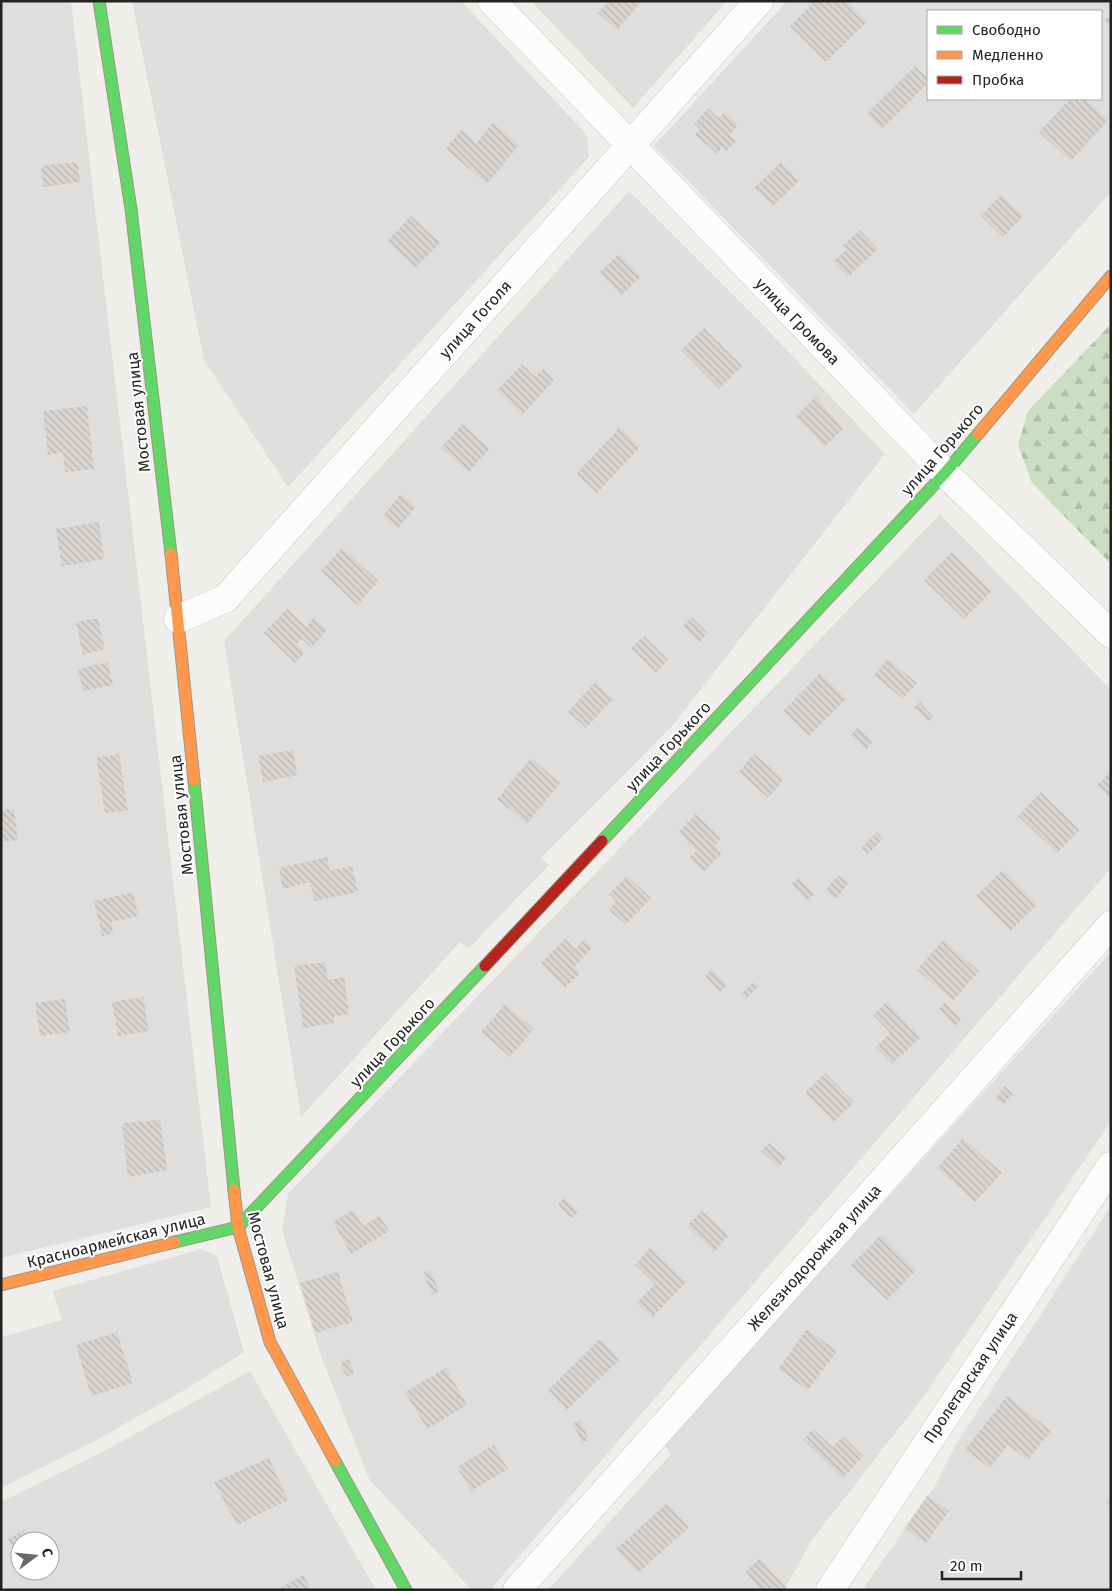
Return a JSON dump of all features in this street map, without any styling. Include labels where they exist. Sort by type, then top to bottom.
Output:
[{"type":"street","name":"Мостовая улица","points":[[99,1],[131,209],[178,619],[238,1227],[270,1342],[406,1590]]},
{"type":"street","name":"улица Громова","points":[[492,1],[629,147],[945,473],[1111,634]]},
{"type":"street","name":"улица Гоголя","points":[[178,619],[225,599],[759,1]]},
{"type":"street","name":"улица Горького","points":[[238,1227],[338,1123],[945,473],[1111,276]]},
{"type":"street","name":"Железнодорожная улица","points":[[517,1590],[1111,925]]},
{"type":"street","name":"Пролетарская улица","points":[[830,1590],[1111,1166]]},
{"type":"street","name":"Красноармейская улица","points":[[1,1285],[238,1227]]},
{"type":"shaded area","points":[[1,1],[71,1],[211,1207],[1,1258]]},
{"type":"shaded area","points":[[132,1],[461,1],[587,135],[589,157],[288,487],[204,360]]},
{"type":"shaded area","points":[[531,1],[727,1],[633,108]]},
{"type":"shaded area","points":[[787,1],[1111,1],[1111,192],[914,414],[654,146]]},
{"type":"shaded area","points":[[629,191],[762,324],[885,454],[672,726],[541,858],[549,865],[469,948],[460,942],[301,1117],[224,641]]},
{"type":"shaded area","points":[[940,514],[1111,690],[1111,868],[490,1590],[472,1590],[369,1479],[321,1356],[282,1230],[288,1194]]},
{"type":"shaded area","points":[[1111,952],[1111,1121],[924,1396],[812,1540],[784,1590],[548,1590],[671,1454],[664,1444]]},
{"type":"shaded area","points":[[1111,1206],[1111,1590],[862,1590],[933,1489],[955,1446]]},
{"type":"shaded area","points":[[201,1249],[217,1256],[244,1352],[188,1388],[91,1443],[1,1488],[1,1337],[62,1320],[53,1291]]},
{"type":"shaded area","points":[[250,1371],[376,1590],[6,1590],[1,1581],[1,1502],[104,1451]]},
{"type":"green space","points":[[1111,324],[1111,564],[1032,483],[1018,445],[1028,411]]},
{"type":"building","points":[[608,1],[642,1],[617,30],[598,13]]},
{"type":"building","points":[[807,1],[847,1],[867,22],[826,62],[790,26],[811,5]]},
{"type":"building","points":[[1111,15],[1111,28],[1104,21]]},
{"type":"building","points":[[915,66],[927,78],[927,84],[882,129],[867,114]]},
{"type":"building","points":[[1069,100],[1086,100],[1108,120],[1071,161],[1039,132]]},
{"type":"building","points":[[708,108],[718,118],[724,112],[738,125],[729,135],[736,141],[727,151],[722,148],[717,154],[695,134],[700,129],[694,124]]},
{"type":"building","points":[[493,123],[519,145],[487,184],[446,149],[461,130],[476,143]]},
{"type":"building","points":[[78,162],[80,182],[43,187],[41,166]]},
{"type":"building","points":[[781,162],[799,181],[773,206],[754,188]]},
{"type":"building","points":[[1001,195],[1023,216],[1003,237],[981,216]]},
{"type":"building","points":[[411,216],[440,243],[415,268],[387,241]]},
{"type":"building","points":[[860,230],[878,249],[848,277],[834,261],[846,250],[842,246]]},
{"type":"building","points":[[619,254],[641,276],[621,296],[599,273]]},
{"type":"building","points":[[704,328],[742,366],[719,389],[681,350]]},
{"type":"building","points":[[522,364],[535,377],[543,369],[554,380],[523,414],[497,390]]},
{"type":"building","points":[[816,397],[843,429],[824,447],[796,416]]},
{"type":"building","points":[[87,406],[94,469],[65,472],[63,453],[48,455],[43,411]]},
{"type":"building","points":[[462,424],[490,448],[469,472],[441,448]]},
{"type":"building","points":[[620,427],[640,447],[597,493],[576,474]]},
{"type":"building","points":[[401,494],[416,507],[398,528],[383,516]]},
{"type":"building","points":[[99,522],[104,559],[62,566],[56,529]]},
{"type":"building","points":[[342,548],[379,581],[357,605],[321,571]]},
{"type":"building","points":[[952,552],[992,591],[964,619],[924,580]]},
{"type":"building","points":[[287,609],[306,627],[314,618],[327,630],[311,648],[302,639],[296,644],[305,652],[295,663],[264,633]]},
{"type":"building","points":[[692,617],[708,633],[699,642],[683,626]]},
{"type":"building","points":[[98,618],[105,649],[83,655],[76,622]]},
{"type":"building","points":[[644,636],[668,660],[656,673],[631,648]]},
{"type":"building","points":[[888,659],[917,683],[903,699],[874,675]]},
{"type":"building","points":[[108,662],[113,685],[83,691],[78,669]]},
{"type":"building","points":[[820,673],[846,699],[809,736],[783,711]]},
{"type":"building","points":[[595,682],[613,699],[586,728],[568,712]]},
{"type":"building","points":[[920,702],[933,717],[928,722],[914,707]]},
{"type":"building","points":[[858,727],[873,742],[866,749],[851,735]]},
{"type":"building","points":[[293,750],[297,775],[263,782],[258,756]]},
{"type":"building","points":[[119,754],[128,810],[105,813],[96,758]]},
{"type":"building","points":[[754,754],[784,779],[768,798],[739,772]]},
{"type":"building","points":[[531,758],[560,783],[527,824],[497,799]]},
{"type":"building","points":[[1111,771],[1111,799],[1097,785]]},
{"type":"building","points":[[1041,792],[1080,830],[1057,853],[1018,816]]},
{"type":"building","points":[[14,809],[18,840],[1,842],[1,810]]},
{"type":"building","points":[[696,814],[721,838],[714,845],[722,853],[703,872],[689,858],[696,851],[678,832]]},
{"type":"building","points":[[877,832],[883,839],[868,854],[861,848]]},
{"type":"building","points":[[327,857],[330,871],[352,866],[358,892],[314,901],[310,882],[283,889],[279,868]]},
{"type":"building","points":[[1003,870],[1037,905],[1010,931],[976,896]]},
{"type":"building","points":[[838,875],[848,883],[836,899],[825,891]]},
{"type":"building","points":[[627,876],[651,898],[626,925],[609,910],[616,901],[609,894]]},
{"type":"building","points":[[799,878],[814,894],[807,901],[792,884]]},
{"type":"building","points":[[133,892],[138,916],[111,922],[113,933],[102,936],[94,901]]},
{"type":"building","points":[[565,939],[575,949],[584,940],[592,948],[574,967],[580,973],[565,988],[541,963]]},
{"type":"building","points":[[943,940],[979,971],[953,1001],[917,970]]},
{"type":"building","points":[[325,962],[328,980],[344,977],[349,1014],[334,1016],[335,1023],[303,1028],[294,966]]},
{"type":"building","points":[[712,969],[727,985],[720,992],[705,976]]},
{"type":"building","points":[[753,982],[758,987],[746,999],[741,994]]},
{"type":"building","points":[[143,997],[149,1031],[118,1036],[112,1002]]},
{"type":"building","points":[[65,999],[70,1032],[40,1036],[35,1003]]},
{"type":"building","points":[[887,1002],[920,1038],[892,1064],[876,1047],[890,1033],[873,1015]]},
{"type":"building","points":[[945,1002],[961,1020],[955,1026],[939,1009]]},
{"type":"building","points":[[505,1004],[534,1029],[510,1057],[481,1032]]},
{"type":"building","points":[[825,1073],[854,1102],[834,1122],[805,1093]]},
{"type":"building","points":[[1005,1086],[1013,1094],[1003,1105],[995,1098]]},
{"type":"building","points":[[160,1120],[167,1170],[128,1177],[122,1123]]},
{"type":"building","points":[[963,1138],[1002,1173],[975,1202],[937,1168]]},
{"type":"building","points":[[769,1143],[786,1158],[779,1167],[761,1151]]},
{"type":"building","points":[[564,1198],[578,1212],[571,1218],[558,1204]]},
{"type":"building","points":[[353,1210],[363,1226],[380,1216],[389,1231],[351,1254],[333,1222]]},
{"type":"building","points":[[702,1211],[728,1236],[714,1252],[687,1226]]},
{"type":"building","points":[[881,1235],[916,1270],[887,1300],[851,1265]]},
{"type":"building","points":[[650,1248],[686,1282],[652,1318],[637,1303],[655,1284],[635,1265]]},
{"type":"building","points":[[430,1270],[439,1291],[432,1295],[423,1273]]},
{"type":"building","points":[[338,1272],[353,1322],[315,1333],[300,1283]]},
{"type":"building","points":[[807,1329],[837,1351],[808,1390],[778,1369]]},
{"type":"building","points":[[117,1332],[133,1383],[91,1396],[76,1345]]},
{"type":"building","points":[[600,1339],[619,1360],[567,1410],[548,1390]]},
{"type":"building","points":[[348,1359],[355,1372],[347,1377],[340,1364]]},
{"type":"building","points":[[446,1368],[467,1405],[427,1429],[405,1392]]},
{"type":"building","points":[[1007,1396],[1051,1431],[1028,1460],[1008,1445],[990,1468],[965,1450]]},
{"type":"building","points":[[580,1420],[589,1440],[582,1443],[573,1424]]},
{"type":"building","points":[[813,1429],[833,1447],[843,1436],[863,1456],[843,1478],[803,1440]]},
{"type":"building","points":[[494,1445],[508,1469],[471,1491],[457,1467]]},
{"type":"building","points":[[269,1458],[288,1500],[237,1525],[214,1482]]},
{"type":"building","points":[[1111,1495],[1111,1507],[1106,1503]]},
{"type":"building","points":[[927,1496],[949,1511],[926,1543],[905,1528]]},
{"type":"building","points":[[667,1503],[689,1527],[638,1573],[616,1549]]},
{"type":"building","points":[[760,1558],[786,1588],[784,1590],[761,1590],[745,1572]]},
{"type":"building","points":[[303,1575],[312,1590],[277,1590]]},
{"type":"traffic: fast","points":[[99,1],[131,209],[171,554]]},
{"type":"traffic: fast","points":[[602,841],[945,473],[978,434]]},
{"type":"traffic: fast","points":[[194,780],[234,1190]]},
{"type":"traffic: fast","points":[[175,1242],[238,1227],[485,966]]},
{"type":"traffic: fast","points":[[335,1461],[406,1590]]},
{"type":"traffic: slow","points":[[978,434],[1111,276]]},
{"type":"traffic: slow","points":[[171,554],[194,780]]},
{"type":"traffic: slow","points":[[234,1190],[238,1227],[270,1342],[335,1461]]},
{"type":"traffic: slow","points":[[1,1285],[175,1242]]},
{"type":"traffic: jam","points":[[485,966],[602,841]]}]
